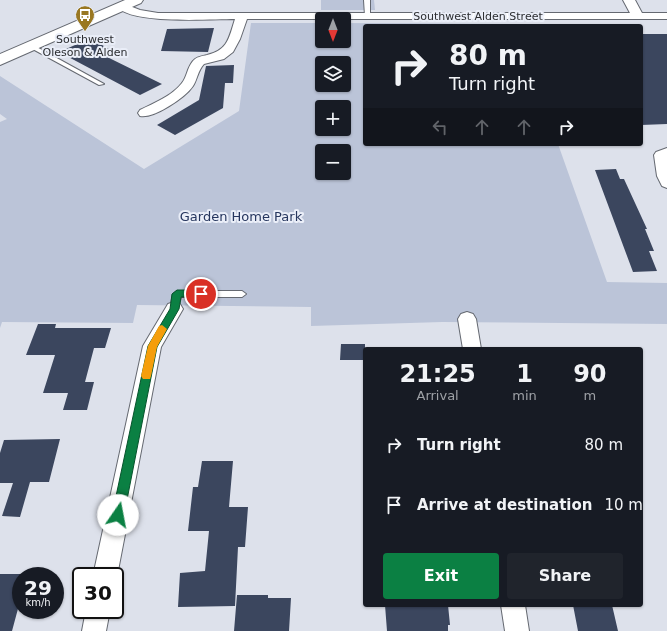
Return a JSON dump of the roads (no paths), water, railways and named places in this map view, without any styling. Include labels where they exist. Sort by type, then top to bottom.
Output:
[{"type":"main road","points":[[0,60],[136,0]]},
{"type":"street","points":[[629,0],[638,16]]},
{"type":"street","name":"Southwest Alden Street","points":[[122,6],[147,15],[667,16]]},
{"type":"street","points":[[145,113],[172,97],[182,89],[190,81],[198,63],[205,59],[221,56],[228,51],[242,16]]},
{"type":"street","points":[[667,152],[661,155],[664,176],[667,183]]},
{"type":"street","points":[[107,567],[152,346],[174,309]]},
{"type":"street","points":[[467,319],[472,347]]},
{"type":"street","points":[[513,607],[517,631]]},
{"type":"street","points":[[94,631],[96,619]]},
{"type":"lane","points":[[367,0],[368,16]]},
{"type":"lane","points":[[31,46],[101,84]]},
{"type":"lane","points":[[174,309],[177,294],[242,294]]},
{"type":"place","name":"Southwest Oleson & Alden","points":[[85,32]]},
{"type":"park label","name":"Garden Home Park","points":[[241,216]]}]
